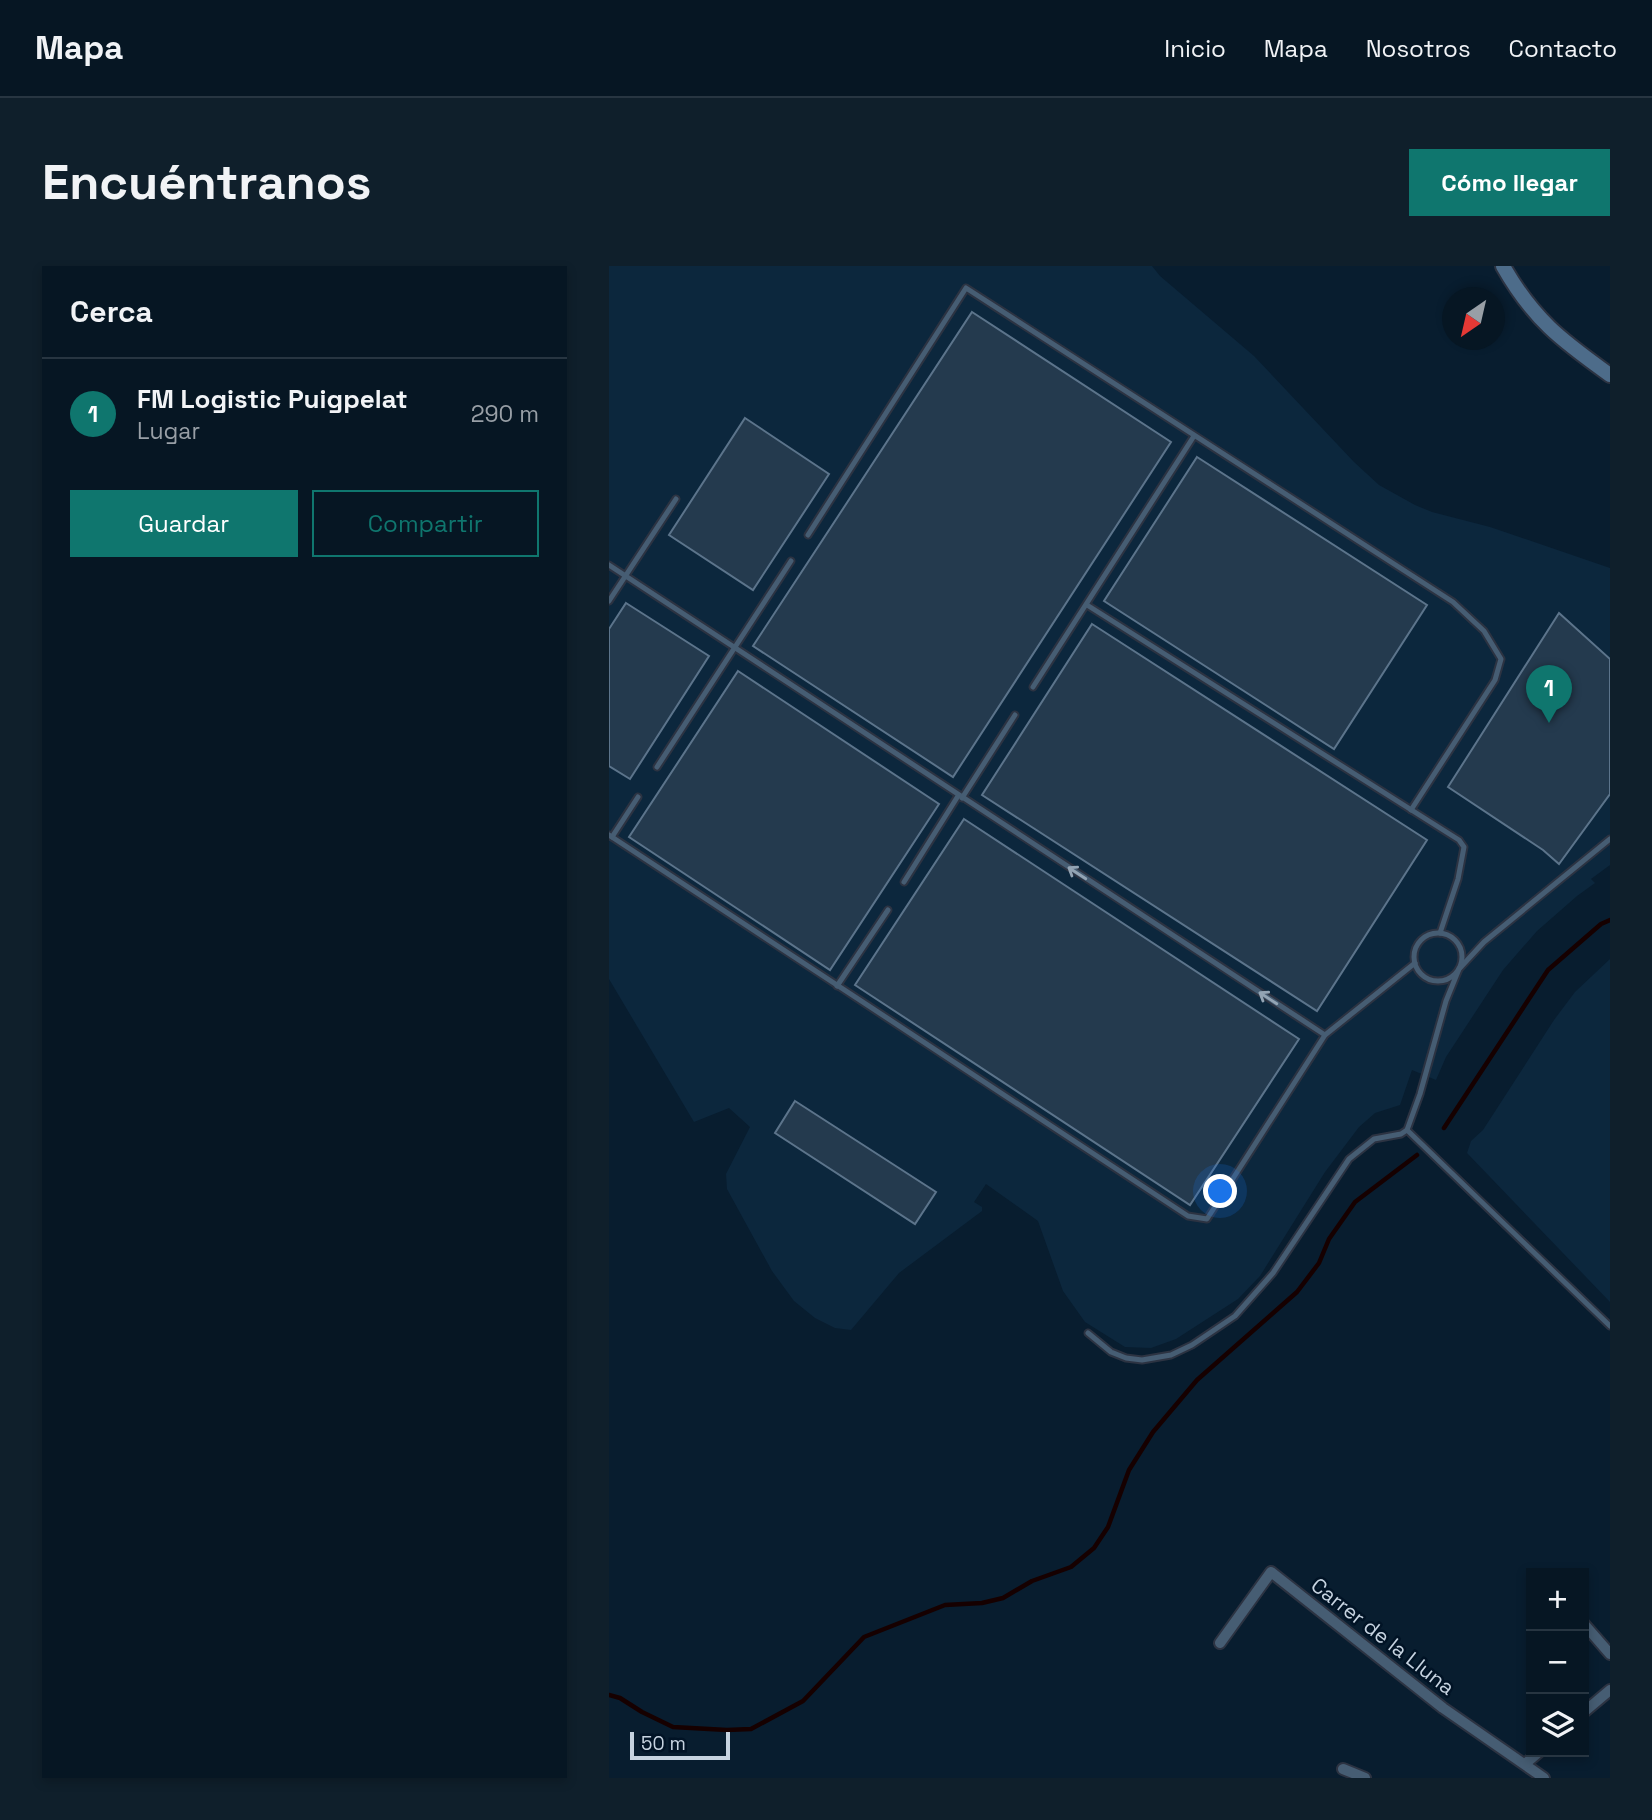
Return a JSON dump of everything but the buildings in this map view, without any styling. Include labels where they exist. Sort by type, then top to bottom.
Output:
[{"type":"street","points":[[1503,266],[1520,297],[1541,321],[1574,350],[1610,375]]},
{"type":"street","name":"Carrer de la Lluna","points":[[1220,1643],[1271,1573],[1443,1708],[1544,1778]]},
{"type":"street","points":[[1589,1630],[1610,1654]]},
{"type":"street","points":[[1589,1708],[1610,1690]]},
{"type":"street","points":[[1525,1764],[1533,1757]]},
{"type":"street","points":[[1343,1769],[1365,1778]]},
{"type":"lane","points":[[808,535],[966,288],[1453,602],[1484,631],[1500,659],[1495,680],[1411,810]]},
{"type":"lane","points":[[1033,687],[1194,436]]},
{"type":"lane","points":[[609,601],[676,499]]},
{"type":"lane","points":[[657,767],[791,561]]},
{"type":"lane","points":[[609,565],[1325,1035]]},
{"type":"lane","points":[[1087,605],[1459,840],[1464,847],[1458,879],[1440,933]]},
{"type":"lane","points":[[904,882],[1015,715]]},
{"type":"lane","points":[[638,797],[610,836],[1188,1216],[1207,1219],[1325,1035],[1415,963]]},
{"type":"lane","points":[[1088,1333],[1111,1352],[1142,1360],[1171,1355],[1192,1345],[1235,1316],[1273,1273],[1349,1158],[1374,1139],[1408,1130],[1446,1002],[1459,969],[1461,961],[1459,946],[1448,936],[1440,933],[1425,937],[1418,943],[1415,963],[1419,973],[1433,981],[1448,979],[1459,969],[1484,942],[1610,839]]},
{"type":"lane","points":[[837,986],[888,910]]},
{"type":"lane","points":[[1408,1130],[1610,1326]]},
{"type":"shaded area","points":[[609,266],[1152,266],[1160,276],[1254,356],[1379,485],[1432,512],[1490,527],[1610,568],[1610,865],[1591,879],[1595,883],[1537,931],[1503,970],[1446,1057],[1436,1080],[1412,1070],[1400,1105],[1375,1113],[1359,1127],[1325,1172],[1260,1276],[1238,1299],[1176,1339],[1151,1348],[1125,1347],[1085,1322],[1063,1291],[1038,1221],[986,1184],[974,1202],[982,1207],[982,1211],[899,1273],[851,1330],[835,1328],[815,1318],[794,1301],[772,1271],[727,1189],[726,1174],[750,1127],[729,1108],[694,1122],[609,979]]},
{"type":"shaded area","points":[[1610,959],[1610,1302],[1467,1153],[1471,1141],[1483,1130],[1554,1020],[1575,992]]},
{"type":"waterway","points":[[1444,1128],[1548,970],[1601,924],[1610,920]]},
{"type":"waterway","points":[[609,1695],[620,1698],[673,1727],[751,1729],[803,1701],[864,1637],[945,1605],[982,1603],[1003,1598],[1032,1581],[1071,1567],[1094,1548],[1108,1527],[1129,1470],[1153,1432],[1197,1380],[1297,1292],[1319,1263],[1329,1239],[1355,1202],[1417,1155]]},
{"type":"place","name":"FM Logistic Puigpelat","points":[[1549,723]]}]
